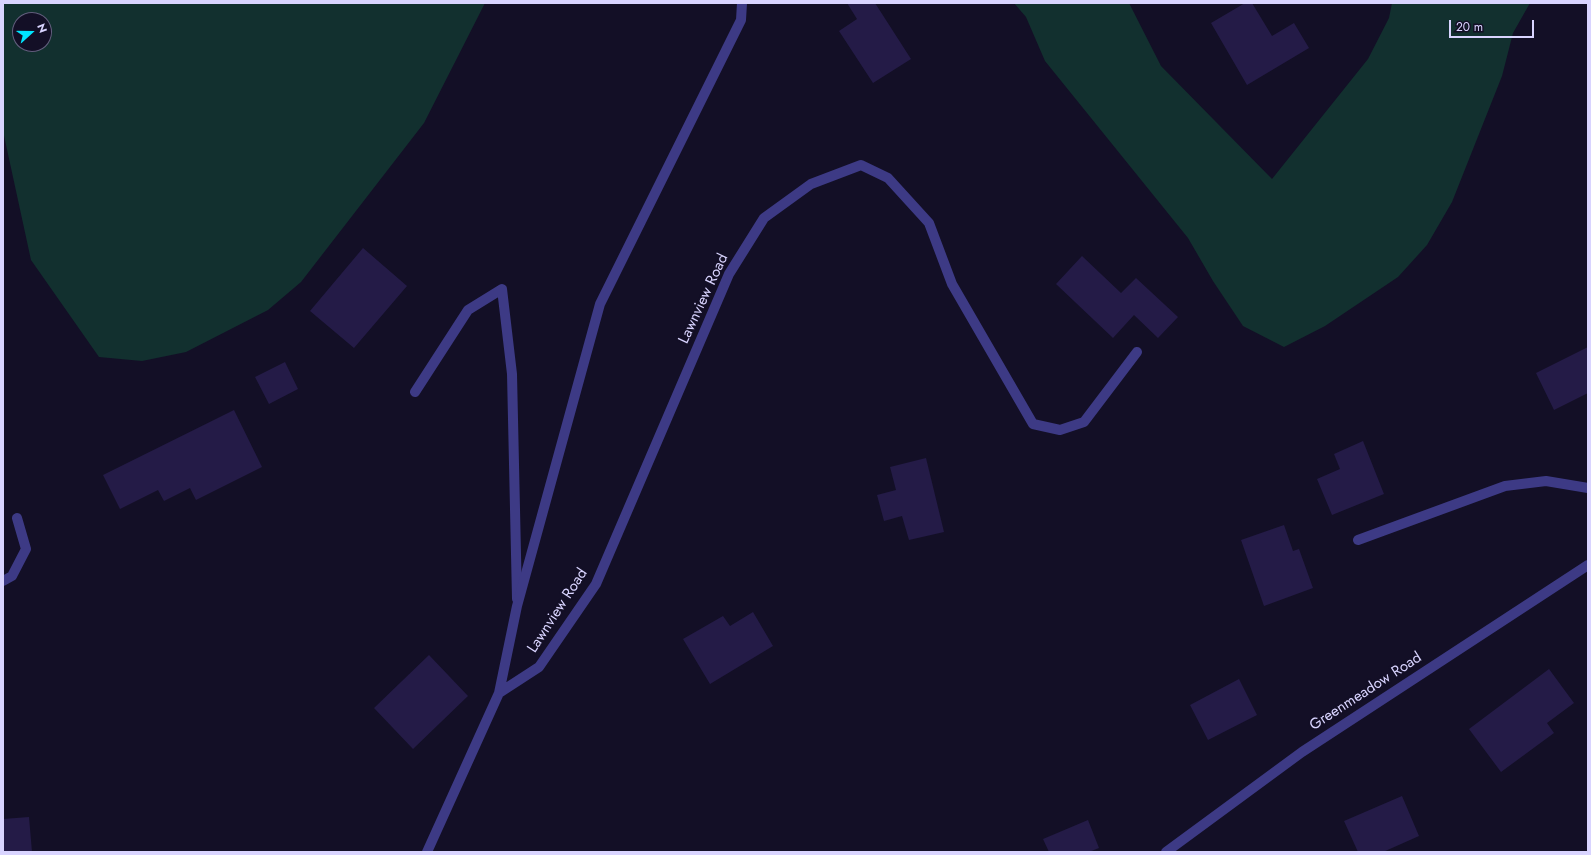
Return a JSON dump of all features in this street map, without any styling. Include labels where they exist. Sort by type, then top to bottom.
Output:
[{"type":"street","name":"Lawnview Road","points":[[427,852],[499,693],[518,606],[600,304],[741,20],[742,3]]},
{"type":"street","name":"Lawnview Road","points":[[499,693],[539,667],[596,584],[729,274],[764,218],[811,184],[860,165],[888,178],[929,223],[952,284],[1033,424],[1060,430],[1084,422],[1137,352]]},
{"type":"street","points":[[414,392],[468,310],[502,289],[512,374],[518,606]]},
{"type":"street","points":[[1358,540],[1505,486],[1546,481],[1588,488]]},
{"type":"street","points":[[3,581],[12,576],[26,549],[17,518]]},
{"type":"street","name":"Greenmeadow Road","points":[[1166,852],[1302,752],[1588,565]]},
{"type":"green space","points":[[3,3],[485,3],[424,123],[301,282],[268,310],[186,352],[142,361],[99,357],[31,260],[3,131]]},
{"type":"green space","points":[[1014,3],[1129,3],[1161,66],[1272,179],[1368,59],[1389,18],[1392,3],[1530,3],[1513,33],[1502,76],[1452,202],[1427,245],[1398,277],[1325,326],[1284,347],[1243,326],[1213,281],[1188,238],[1045,61],[1026,17]]},
{"type":"building","points":[[847,3],[875,3],[911,59],[873,83],[839,31],[857,19]]},
{"type":"building","points":[[1245,3],[1252,3],[1272,36],[1294,23],[1309,48],[1247,85],[1211,23]]},
{"type":"building","points":[[363,248],[407,286],[354,348],[310,311]]},
{"type":"building","points":[[1082,256],[1121,293],[1136,278],[1178,317],[1158,338],[1134,315],[1113,338],[1056,284]]},
{"type":"building","points":[[1588,347],[1588,393],[1554,410],[1536,373]]},
{"type":"building","points":[[285,362],[298,389],[269,404],[255,377]]},
{"type":"building","points":[[234,410],[262,467],[196,500],[190,488],[164,501],[158,490],[120,509],[103,475]]},
{"type":"building","points":[[1363,441],[1384,494],[1332,515],[1317,479],[1340,469],[1334,454]]},
{"type":"building","points":[[926,458],[944,532],[909,540],[902,516],[884,521],[877,495],[896,490],[890,467]]},
{"type":"building","points":[[1284,525],[1293,551],[1299,549],[1313,588],[1264,606],[1241,540]]},
{"type":"building","points":[[753,612],[773,646],[710,684],[683,639],[723,616],[730,626]]},
{"type":"building","points":[[429,655],[468,696],[413,749],[374,708]]},
{"type":"building","points":[[1549,669],[1574,703],[1547,723],[1554,733],[1501,772],[1469,729]]},
{"type":"building","points":[[1239,679],[1257,715],[1208,740],[1190,705]]},
{"type":"building","points":[[1402,796],[1419,836],[1383,852],[1358,852],[1344,821]]},
{"type":"building","points":[[29,817],[32,852],[3,852],[3,819]]},
{"type":"building","points":[[1088,820],[1099,848],[1089,852],[1049,852],[1043,839]]}]
